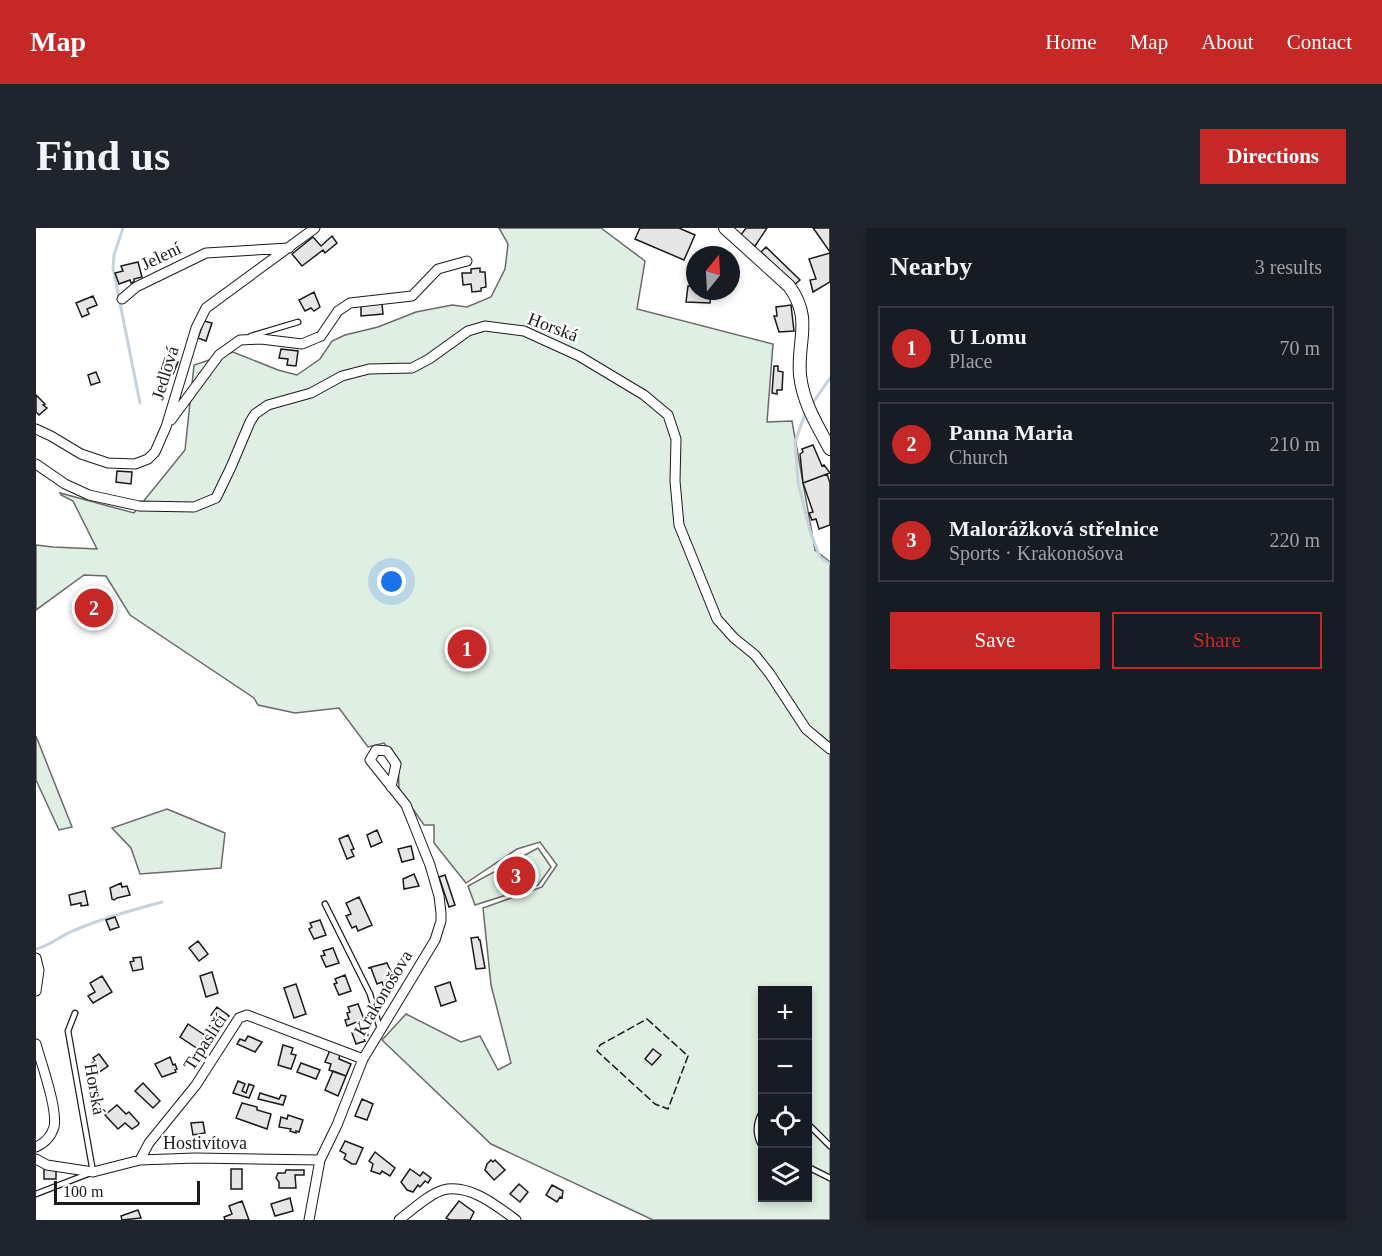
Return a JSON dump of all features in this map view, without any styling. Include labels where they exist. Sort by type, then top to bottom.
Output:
[{"type":"street","name":"Jedlová","points":[[36,429],[51,435],[81,454],[108,463],[135,464],[148,459],[155,452],[166,427],[196,328],[206,308],[315,228]]},
{"type":"street","points":[[724,228],[789,286],[797,297],[802,308],[800,374],[805,400],[830,449]]},
{"type":"street","name":"Jelení","points":[[122,299],[136,287],[206,253],[289,248]]},
{"type":"street","points":[[166,427],[219,355],[240,340],[275,340],[302,345],[321,336],[338,311],[350,303],[412,296],[438,269],[467,261]]},
{"type":"street","name":"Horská","points":[[36,465],[78,491],[98,497],[159,508],[185,508],[202,505],[216,498],[250,422],[255,414],[268,405],[311,393],[342,376],[369,369],[412,368],[429,359],[468,331],[485,326],[524,331],[579,356],[644,395],[668,415],[676,439],[675,481],[679,525],[717,619],[734,638],[755,655],[806,729],[830,749]]},
{"type":"street","name":"Krakonošova","points":[[307,1219],[320,1160],[337,1125],[363,1059],[435,940],[441,921],[439,896],[430,865],[406,805],[391,787]]},
{"type":"street","points":[[36,958],[39,970],[36,991]]},
{"type":"street","name":"Trpasličí","points":[[140,1160],[150,1143],[196,1085],[239,1017],[247,1015],[363,1059]]},
{"type":"street","points":[[36,1044],[54,1120],[50,1136],[43,1144],[36,1147]]},
{"type":"street","name":"Hostivítova","points":[[36,1160],[47,1165],[93,1172],[140,1160],[195,1158],[320,1160]]},
{"type":"street","points":[[399,1220],[442,1190],[462,1189],[489,1201],[516,1220]]},
{"type":"lane","points":[[240,340],[298,322]]},
{"type":"lane","points":[[325,904],[370,994],[380,1031]]},
{"type":"lane","name":"Horská","points":[[75,1013],[68,1031],[93,1172]]},
{"type":"lane","points":[[812,1129],[830,1146]]},
{"type":"lane","points":[[812,1169],[830,1178]]},
{"type":"lane","name":"Hostivítova","points":[[36,1194],[93,1172]]},
{"type":"green space","points":[[499,228],[601,228],[645,261],[637,309],[773,344],[767,422],[792,421],[815,550],[830,562],[830,1220],[653,1220],[491,1144],[382,1040],[406,1014],[461,1042],[480,1036],[498,1070],[511,1063],[491,985],[483,908],[542,887],[557,865],[540,842],[517,849],[466,883],[434,843],[434,825],[424,825],[399,789],[398,760],[384,743],[368,747],[339,708],[295,713],[258,705],[254,698],[130,615],[106,576],[84,575],[36,610],[36,545],[97,549],[73,501],[60,493],[134,513],[185,450],[194,365],[233,352],[297,375],[320,359],[332,341],[345,335],[378,327],[416,312],[452,305],[467,307],[491,297],[505,269],[508,244]]},
{"type":"green space","points":[[36,736],[72,827],[59,830],[36,780]]},
{"type":"green space","points":[[167,809],[225,833],[221,868],[140,874],[131,848],[112,828]]},
{"type":"green space","points":[[538,848],[551,867],[538,885],[475,905],[468,886]]},
{"type":"building","points":[[640,228],[679,228],[695,235],[690,246],[686,246],[684,260],[635,239]]},
{"type":"building","points":[[746,228],[767,228],[755,246],[740,236]]},
{"type":"building","points":[[813,228],[830,228],[830,252],[816,232]]},
{"type":"building","points":[[332,236],[337,243],[325,253],[323,250],[302,266],[292,254],[313,237],[321,246]]},
{"type":"building","points":[[766,247],[800,280],[794,285],[761,252]]},
{"type":"building","points":[[830,253],[830,282],[813,292],[810,280],[816,279],[809,259]]},
{"type":"building","points":[[138,262],[142,277],[134,279],[131,283],[130,280],[119,284],[115,273],[123,271],[121,266]]},
{"type":"building","points":[[480,268],[480,272],[485,272],[486,287],[481,288],[481,291],[472,292],[471,284],[463,285],[462,273],[471,273],[471,269]]},
{"type":"building","points":[[314,292],[320,307],[314,311],[311,308],[305,311],[299,300]]},
{"type":"building","points":[[93,296],[97,305],[87,309],[89,314],[82,317],[76,303]]},
{"type":"building","points":[[686,300],[710,300],[710,303],[686,302]]},
{"type":"building","points":[[382,304],[383,314],[361,316],[361,305]]},
{"type":"building","points":[[791,305],[794,331],[779,332],[774,316],[777,316],[776,307]]},
{"type":"building","points":[[204,321],[212,323],[206,341],[198,338]]},
{"type":"building","points":[[281,349],[298,351],[296,366],[287,365],[288,359],[279,358]]},
{"type":"building","points":[[165,358],[178,362],[173,374],[161,371]]},
{"type":"building","points":[[774,366],[778,366],[778,371],[783,372],[782,390],[777,390],[777,394],[772,393]]},
{"type":"building","points":[[96,372],[100,382],[91,385],[88,375]]},
{"type":"building","points":[[36,395],[47,408],[39,415],[36,412]]},
{"type":"building","points":[[813,445],[822,466],[824,465],[830,473],[803,483],[800,454],[803,452],[802,449]]},
{"type":"building","points":[[117,471],[132,472],[131,484],[116,482]]},
{"type":"building","points":[[827,474],[830,483],[830,525],[819,529],[816,519],[812,520],[809,513],[813,512],[803,483]]},
{"type":"building","points":[[90,591],[104,602],[110,615],[105,620],[105,626],[99,625],[99,619],[89,618],[80,606]]},
{"type":"building","points":[[377,830],[382,842],[371,847],[367,835]]},
{"type":"building","points":[[348,835],[354,849],[351,850],[354,856],[347,859],[339,839]]},
{"type":"building","points":[[411,846],[414,859],[402,862],[398,849]]},
{"type":"building","points":[[414,874],[419,886],[404,889],[403,879]]},
{"type":"building","points":[[445,875],[455,905],[449,907],[439,877]]},
{"type":"building","points":[[121,883],[122,887],[127,886],[130,895],[114,900],[110,888]]},
{"type":"building","points":[[85,891],[88,905],[81,906],[81,903],[71,905],[69,895]]},
{"type":"building","points":[[359,897],[372,925],[358,931],[356,926],[352,928],[346,916],[351,914],[346,903]]},
{"type":"building","points":[[115,917],[119,927],[110,930],[106,920]]},
{"type":"building","points":[[320,920],[326,935],[314,939],[309,929],[312,927],[310,923]]},
{"type":"building","points":[[478,937],[485,968],[476,969],[471,938]]},
{"type":"building","points":[[198,941],[208,954],[199,961],[189,948]]},
{"type":"building","points":[[333,948],[339,963],[326,967],[321,956],[325,955],[323,951]]},
{"type":"building","points":[[141,957],[143,969],[133,971],[130,962],[134,961],[133,958]]},
{"type":"building","points":[[387,963],[396,982],[384,987],[382,982],[377,984],[371,968],[368,968]]},
{"type":"building","points":[[212,972],[218,993],[206,997],[200,976]]},
{"type":"building","points":[[345,975],[351,991],[339,995],[334,984],[337,983],[335,979]]},
{"type":"building","points":[[102,976],[112,992],[93,1003],[88,996],[95,992],[90,983]]},
{"type":"building","points":[[450,982],[456,1001],[441,1006],[435,987]]},
{"type":"building","points":[[296,984],[306,1014],[294,1018],[284,988]]},
{"type":"building","points":[[358,1004],[364,1019],[347,1026],[345,1020],[349,1019],[348,1007]]},
{"type":"building","points":[[217,1007],[229,1016],[223,1024],[211,1015]]},
{"type":"building","points":[[188,1024],[206,1036],[198,1049],[180,1037]]},
{"type":"building","points":[[366,1028],[368,1035],[363,1037],[365,1041],[356,1044],[352,1033]]},
{"type":"building","points":[[248,1036],[262,1042],[255,1052],[237,1044],[240,1039],[245,1041]]},
{"type":"building","points":[[283,1045],[293,1048],[291,1054],[296,1055],[291,1069],[278,1065]]},
{"type":"building","points":[[653,1049],[661,1055],[652,1065],[645,1059]]},
{"type":"building","points":[[330,1050],[340,1054],[339,1059],[351,1064],[346,1076],[329,1070],[331,1064],[325,1062]]},
{"type":"building","points":[[99,1054],[108,1066],[95,1075],[88,1066]]},
{"type":"building","points":[[170,1057],[177,1069],[176,1072],[162,1077],[155,1064]]},
{"type":"building","points":[[301,1063],[320,1070],[316,1079],[297,1072]]},
{"type":"building","points":[[333,1071],[346,1076],[338,1096],[325,1090]]},
{"type":"building","points":[[238,1081],[245,1084],[242,1091],[246,1093],[249,1084],[254,1086],[249,1098],[233,1093]]},
{"type":"building","points":[[143,1083],[160,1101],[153,1108],[135,1091]]},
{"type":"building","points":[[260,1093],[279,1099],[281,1095],[286,1096],[283,1105],[258,1099]]},
{"type":"building","points":[[362,1099],[373,1104],[367,1120],[355,1116]]},
{"type":"building","points":[[242,1103],[271,1114],[267,1129],[236,1118]]},
{"type":"building","points":[[117,1105],[126,1114],[129,1112],[139,1123],[138,1125],[132,1129],[125,1123],[118,1129],[105,1115]]},
{"type":"building","points":[[288,1115],[303,1120],[299,1132],[279,1127],[281,1117],[287,1119]]},
{"type":"building","points":[[203,1122],[205,1133],[193,1135],[191,1123]]},
{"type":"building","points":[[345,1141],[363,1148],[356,1164],[344,1159],[346,1154],[340,1151]]},
{"type":"building","points":[[375,1152],[395,1168],[390,1176],[382,1171],[380,1174],[371,1171],[373,1164],[369,1161]]},
{"type":"building","points":[[491,1160],[493,1162],[495,1160],[505,1170],[494,1180],[485,1170]]},
{"type":"building","points":[[44,1168],[56,1169],[56,1179],[44,1179]]},
{"type":"building","points":[[231,1169],[242,1169],[242,1189],[231,1189]]},
{"type":"building","points":[[410,1169],[420,1176],[423,1172],[431,1178],[428,1183],[425,1181],[420,1187],[418,1185],[413,1192],[407,1190],[401,1182]]},
{"type":"building","points":[[286,1170],[304,1170],[304,1175],[295,1175],[296,1188],[279,1188],[276,1178],[278,1173],[285,1173]]},
{"type":"building","points":[[519,1184],[528,1192],[520,1202],[510,1194]]},
{"type":"building","points":[[552,1185],[563,1191],[562,1198],[560,1197],[557,1202],[546,1195]]},
{"type":"building","points":[[290,1198],[293,1211],[275,1216],[271,1204]]},
{"type":"building","points":[[242,1201],[249,1220],[225,1220],[224,1217],[232,1214],[229,1206]]},
{"type":"building","points":[[459,1201],[474,1212],[470,1220],[446,1218]]},
{"type":"building","points":[[138,1210],[141,1218],[122,1220],[121,1216]]},
{"type":"waterway","points":[[123,228],[114,255],[113,268],[140,403]]},
{"type":"waterway","points":[[812,404],[830,378]]},
{"type":"waterway","points":[[806,411],[795,442],[798,482],[810,531],[820,557],[830,564]]},
{"type":"waterway","points":[[36,949],[96,922],[162,902]]},
{"type":"fence","points":[[647,1019],[688,1056],[668,1109],[655,1104],[597,1051],[600,1045],[647,1019]]},
{"type":"place","name":"Panna Maria","points":[[94,608]]},
{"type":"place","name":"U Lomu","points":[[467,649]]},
{"type":"place","name":"Malorážková střelnice","points":[[516,876]]}]
